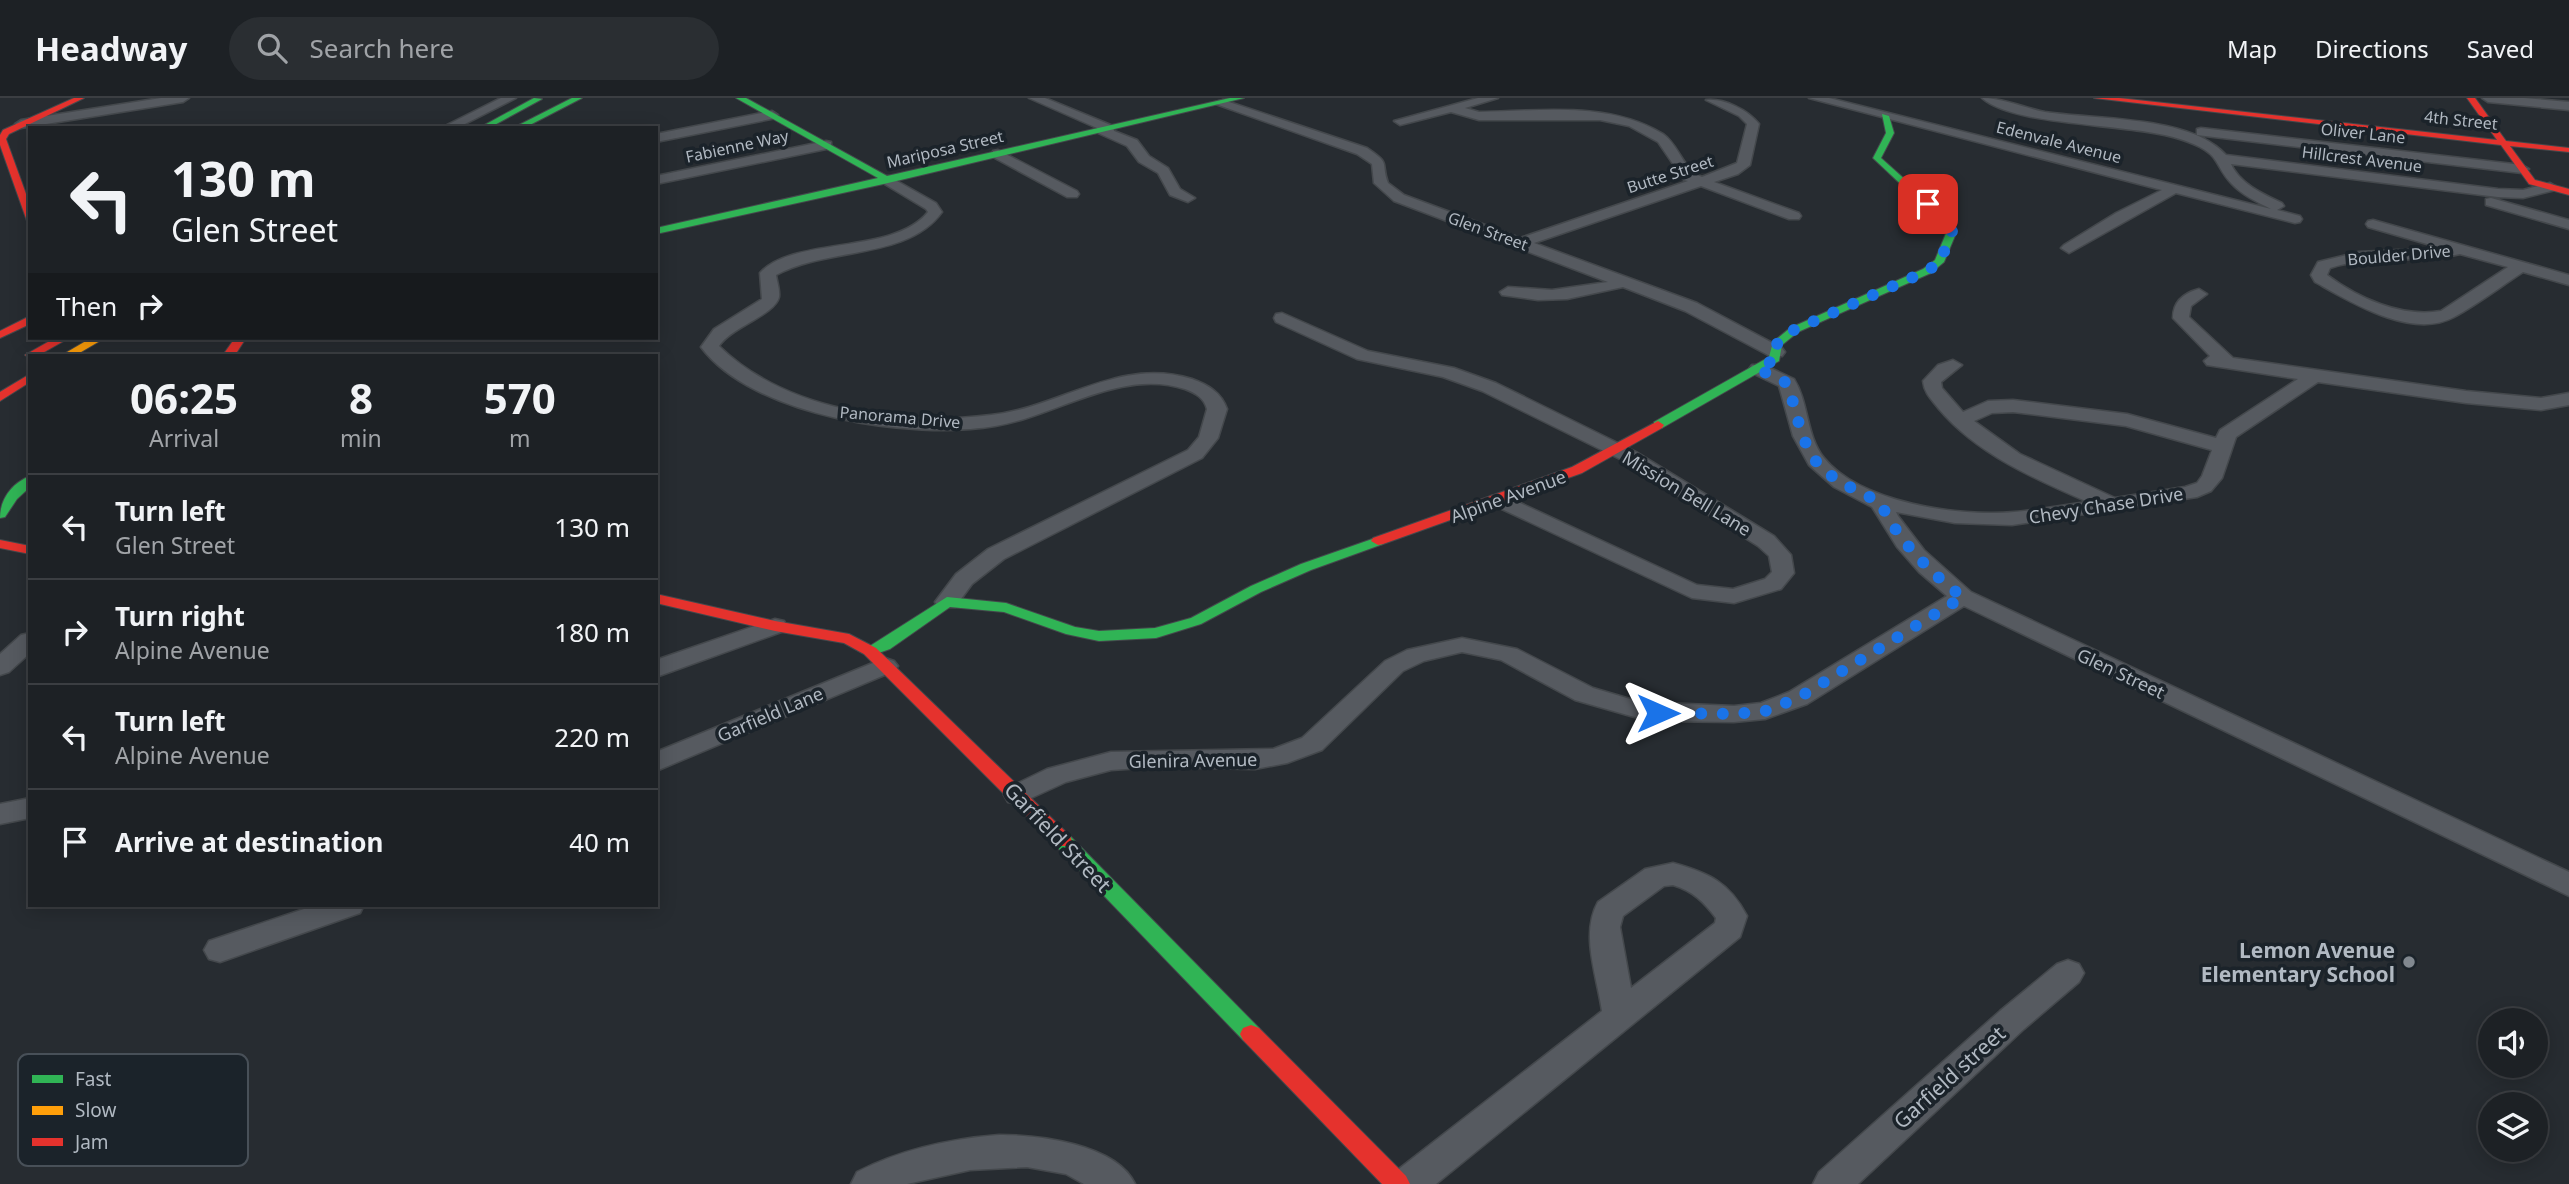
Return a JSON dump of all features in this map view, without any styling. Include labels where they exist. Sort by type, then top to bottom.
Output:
[{"type":"main road","points":[[28,213],[2,139],[5,132],[80,98]]},
{"type":"main road","points":[[487,126],[540,98]]},
{"type":"main road","points":[[521,126],[578,98]]},
{"type":"main road","name":"Panorama Drive","points":[[740,98],[888,180]]},
{"type":"main road","name":"Mariposa Street","points":[[658,231],[1240,98]]},
{"type":"main road","name":"4th Street","points":[[2098,98],[2569,150]]},
{"type":"main road","points":[[2471,98],[2532,182],[2569,192]]},
{"type":"main road","name":"Alpine Avenue","points":[[947,602],[1006,608],[1072,631],[1099,636],[1156,633],[1196,621],[1256,589],[1306,567],[1577,470],[1767,360],[1777,344],[1794,330],[1927,271],[1940,262],[1952,231],[1946,220],[1877,158],[1890,133],[1885,116]]},
{"type":"main road","points":[[0,335],[28,320]]},
{"type":"main road","points":[[34,354],[59,340]]},
{"type":"main road","points":[[70,354],[95,340]]},
{"type":"main road","points":[[0,397],[28,378]]},
{"type":"main road","points":[[0,514],[12,496],[28,482]]},
{"type":"main road","points":[[0,544],[28,550]]},
{"type":"main road","name":"Garfield Street","points":[[658,598],[849,639],[877,659],[1018,795],[1398,1184]]},
{"type":"main road","points":[[877,659],[884,646],[947,602]]},
{"type":"street","points":[[21,124],[183,98]]},
{"type":"street","points":[[451,126],[510,98]]},
{"type":"street","points":[[1035,98],[1132,143],[1144,159],[1163,171],[1175,192],[1188,198]]},
{"type":"street","points":[[1400,121],[1492,98]]},
{"type":"street","name":"Edenvale Avenue","points":[[1815,98],[2295,219],[2298,216],[2237,183],[2227,171],[2223,159]]},
{"type":"street","points":[[1988,98],[2023,111],[2160,130],[2209,148],[2223,159]]},
{"type":"street","points":[[2488,98],[2569,106]]},
{"type":"street","name":"Butte Street","points":[[1519,243],[1744,165],[1754,128],[1751,121],[1743,113],[1709,99]]},
{"type":"street","name":"Glen Street","points":[[1219,103],[1362,150],[1377,160],[1381,166],[1379,180],[1399,198],[1691,307],[1767,360],[1787,383],[1810,452],[1818,463],[1842,482],[1881,503],[1887,519],[1936,575],[1963,597],[2569,885]]},
{"type":"street","points":[[1451,108],[1479,116],[1559,114],[1600,116],[1633,123],[1662,139],[1689,177],[1794,216]]},
{"type":"street","points":[[658,138],[772,116]]},
{"type":"street","name":"Oliver Lane","points":[[2201,132],[2522,169]]},
{"type":"street","name":"Fabienne Way","points":[[658,180],[825,145]]},
{"type":"street","points":[[998,155],[1072,194]]},
{"type":"street","name":"Hillcrest Avenue","points":[[2223,159],[2498,192],[2524,194],[2550,187]]},
{"type":"street","name":"Panorama Drive","points":[[888,180],[932,206],[935,212],[933,219],[910,232],[882,242],[802,257],[777,267],[768,273],[771,295],[769,301],[721,332],[712,342],[710,347],[720,360],[754,384],[791,399],[849,414],[902,420],[964,423],[996,420],[1036,411],[1121,381],[1151,378],[1191,384],[1210,395],[1217,410],[1208,438],[1195,454],[996,554],[964,579],[947,602]]},
{"type":"street","points":[[2069,248],[2121,216],[2174,189]]},
{"type":"street","points":[[2498,192],[2477,195],[2487,201],[2569,225]]},
{"type":"street","points":[[2373,224],[2522,264],[2569,280]]},
{"type":"street","name":"Boulder Drive","points":[[2464,248],[2444,254],[2375,254],[2345,258],[2324,265],[2319,275],[2321,279],[2377,309],[2401,315],[2435,317],[2446,315],[2522,264]]},
{"type":"street","points":[[1508,292],[1526,295],[1577,294],[1624,282]]},
{"type":"street","points":[[2199,294],[2184,303],[2180,310],[2181,318],[2220,362],[2529,403],[2541,404],[2569,399]]},
{"type":"street","name":"Mission Bell Lane","points":[[1282,318],[1363,355],[1434,369],[1476,381],[1615,449],[1774,547],[1783,560],[1783,573],[1779,579],[1764,588],[1734,596],[1692,591],[1498,500]]},
{"type":"street","points":[[1953,365],[1944,369],[1932,381],[1933,389],[1961,420],[2008,458],[2109,503]]},
{"type":"street","name":"Chevy Chase Drive","points":[[1881,503],[1955,517],[1996,520],[2028,518],[2109,503],[2181,495],[2198,490],[2212,478],[2227,433],[2315,376]]},
{"type":"street","points":[[1961,420],[1989,407],[2013,406],[2127,420],[2221,446]]},
{"type":"street","name":"Glenira Avenue","points":[[1018,795],[1057,775],[1111,761],[1155,758],[1255,760],[1277,757],[1312,744],[1394,666],[1416,655],[1462,645],[1508,654],[1584,694],[1638,710],[1658,713],[1734,714],[1765,711],[1798,698],[1963,597]]},
{"type":"street","points":[[658,668],[775,625]]},
{"type":"street","points":[[0,667],[28,642]]},
{"type":"street","name":"Garfield Lane","points":[[658,761],[877,659]]},
{"type":"street","points":[[0,814],[28,807]]},
{"type":"street","points":[[1408,1184],[1620,1016],[1728,929],[1732,916],[1713,892],[1694,880],[1673,874],[1665,875],[1656,877],[1609,910],[1604,927],[1620,1016]]},
{"type":"street","points":[[220,950],[343,907]]},
{"type":"street","name":"Garfield street","points":[[1832,1184],[2012,1020],[2068,973]]},
{"type":"street","points":[[870,1184],[883,1175],[958,1154],[1031,1150],[1073,1159],[1116,1184]]},
{"type":"traffic: fast","points":[[521,126],[578,98]]},
{"type":"traffic: fast","points":[[740,98],[888,180]]},
{"type":"traffic: fast","points":[[658,231],[1240,98]]},
{"type":"traffic: fast","points":[[487,126],[538,99]]},
{"type":"traffic: fast","points":[[1658,425],[1775,359],[1777,344],[1794,330],[1927,271],[1939,262],[1952,231],[1946,221],[1877,158],[1890,133],[1885,116]]},
{"type":"traffic: fast","points":[[0,514],[12,496],[28,482]]},
{"type":"traffic: fast","points":[[870,651],[884,646],[947,602],[1006,608],[1072,631],[1099,636],[1156,633],[1196,621],[1256,589],[1306,567],[1378,541]]},
{"type":"traffic: fast","points":[[1063,841],[1251,1034]]},
{"type":"traffic: slow","points":[[70,354],[95,340]]},
{"type":"traffic: jam","points":[[28,213],[2,139],[6,132],[80,98]]},
{"type":"traffic: jam","points":[[1697,98],[1719,98]]},
{"type":"traffic: jam","points":[[2098,98],[2569,150]]},
{"type":"traffic: jam","points":[[2471,98],[2532,182],[2569,192]]},
{"type":"traffic: jam","points":[[0,335],[28,320]]},
{"type":"traffic: jam","points":[[33,354],[59,340]]},
{"type":"traffic: jam","points":[[230,354],[239,340]]},
{"type":"traffic: jam","points":[[0,397],[28,378]]},
{"type":"traffic: jam","points":[[1378,541],[1577,470],[1658,425]]},
{"type":"traffic: jam","points":[[0,544],[28,550]]},
{"type":"traffic: jam","points":[[658,598],[775,626],[849,639],[870,651],[1063,841]]},
{"type":"traffic: jam","points":[[1251,1034],[1398,1184]]},
{"type":"place","name":"Lemon Avenue Elementary School","points":[[2409,962]]},
{"type":"route","points":[[1658,713],[1734,714],[1765,711],[1798,698],[1963,597],[1943,583],[1887,519],[1881,503],[1842,482],[1818,463],[1810,452],[1787,383],[1758,369],[1775,359],[1777,344],[1794,330],[1927,271],[1940,262],[1952,231],[1946,220],[1928,204]]}]
